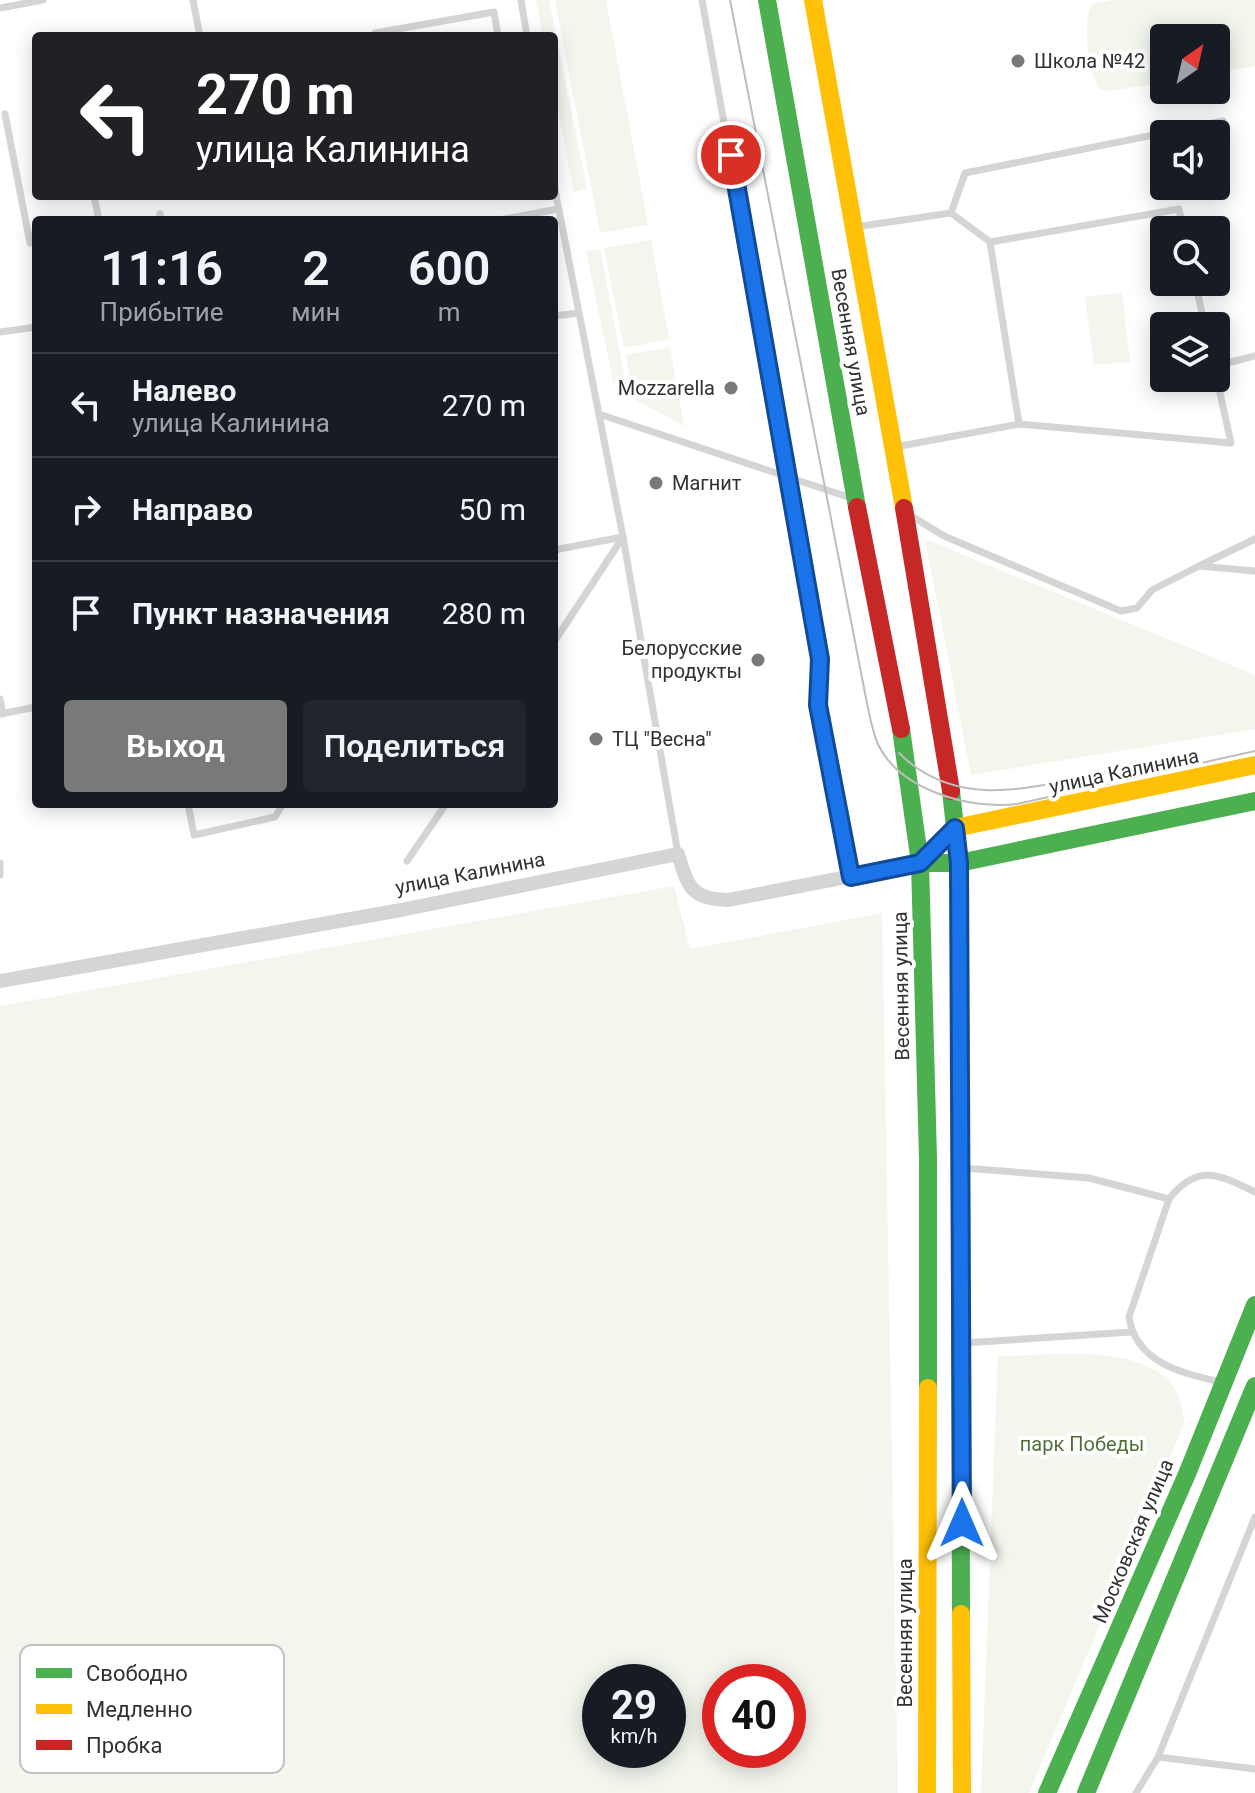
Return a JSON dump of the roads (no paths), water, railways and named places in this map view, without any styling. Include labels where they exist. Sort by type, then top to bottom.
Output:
[{"type":"main road","name":"Весенняя улица","points":[[767,0],[856,500],[911,779],[920,863],[928,1158],[927,1793]]},
{"type":"main road","name":"Весенняя улица","points":[[813,0],[905,512],[959,863],[962,1793]]},
{"type":"main road","name":"улица Калинина","points":[[955,828],[1255,765]]},
{"type":"main road","points":[[920,863],[959,863],[1255,801]]},
{"type":"main road","points":[[920,863],[955,828]]},
{"type":"main road","name":"Московская улица","points":[[1047,1793],[1187,1474],[1255,1305]]},
{"type":"main road","points":[[1086,1793],[1255,1386]]},
{"type":"street","points":[[678,854],[687,885],[707,899],[728,900],[920,863]]},
{"type":"street","name":"улица Калинина","points":[[0,981],[401,910],[678,854]]},
{"type":"lane","points":[[0,8],[43,0]]},
{"type":"lane","points":[[193,0],[199,32]]},
{"type":"lane","points":[[521,0],[526,32]]},
{"type":"lane","points":[[702,0],[820,659],[818,705],[851,877]]},
{"type":"lane","points":[[381,32],[494,12],[497,32]]},
{"type":"lane","points":[[5,114],[32,243]]},
{"type":"lane","points":[[951,213],[965,173],[1150,136]]},
{"type":"lane","points":[[556,200],[623,537],[678,854]]},
{"type":"lane","points":[[520,216],[558,209]]},
{"type":"lane","points":[[990,242],[1179,209],[1180,216]]},
{"type":"lane","points":[[854,227],[951,213],[990,242],[1019,424]]},
{"type":"lane","points":[[558,316],[578,313]]},
{"type":"lane","points":[[0,332],[32,328]]},
{"type":"lane","points":[[1230,362],[1255,356]]},
{"type":"lane","points":[[893,447],[1019,424],[1231,443],[1220,392]]},
{"type":"lane","points":[[599,414],[856,500]]},
{"type":"lane","points":[[905,512],[944,536],[1121,611],[1137,608],[1152,590],[1255,539]]},
{"type":"lane","points":[[558,549],[623,537]]},
{"type":"lane","points":[[558,636],[623,537]]},
{"type":"lane","points":[[1199,566],[1255,571]]},
{"type":"lane","points":[[0,699],[1,714],[32,708]]},
{"type":"lane","points":[[189,808],[194,835],[275,817],[281,808]]},
{"type":"lane","points":[[407,861],[443,808]]},
{"type":"lane","points":[[0,863],[0,875]]},
{"type":"lane","points":[[962,1168],[1089,1178],[1169,1199]]},
{"type":"lane","points":[[1222,1383],[1152,1360],[1131,1332],[1129,1317],[1169,1199],[1188,1179],[1221,1175],[1255,1192]]},
{"type":"lane","points":[[961,1343],[1131,1332]]},
{"type":"lane","points":[[1136,1793],[1158,1757],[1255,1517]]},
{"type":"lane","points":[[1158,1757],[1255,1769]]},
{"type":"tram line","points":[[730,0],[869,711],[877,742],[887,759],[901,773],[937,793],[978,804],[998,805],[1017,804],[1255,751]]},
{"type":"tram line","points":[[899,753],[922,772],[947,783],[973,789],[1027,788],[1110,771]]},
{"type":"place","name":"Школа №42","points":[[1018,61]]},
{"type":"place","name":"Mozzarella","points":[[731,388]]},
{"type":"place","name":"Магнит","points":[[656,483]]},
{"type":"place","name":"Белорусские продукты","points":[[758,660]]},
{"type":"place","name":"ТЦ \"Весна\"","points":[[596,739]]},
{"type":"park label","name":"парк Победы","points":[[1082,1444]]}]
